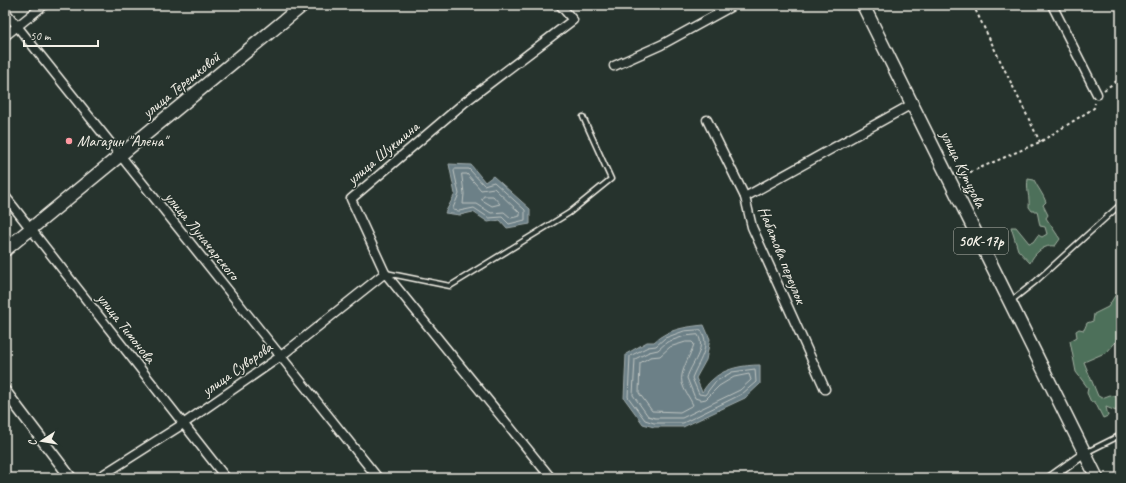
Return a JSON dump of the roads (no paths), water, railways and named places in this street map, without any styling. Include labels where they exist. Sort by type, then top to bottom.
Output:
[{"type":"main road","name":"улица Терешковой","points":[[5,250],[303,5]]},
{"type":"main road","name":"улица Кутузова","points":[[863,5],[951,180],[1097,478]]},
{"type":"street","points":[[5,36],[44,5]]},
{"type":"street","name":"улица Шукшина","points":[[551,478],[386,273],[351,199],[465,102],[573,20],[560,5]]},
{"type":"street","points":[[614,66],[661,46],[734,5]]},
{"type":"street","points":[[1052,5],[1097,94]]},
{"type":"street","name":"улица Луначарского","points":[[5,11],[378,478]]},
{"type":"street","name":"Набатова переулок","points":[[825,389],[752,227],[745,197],[912,104]]},
{"type":"street","points":[[707,120],[745,197]]},
{"type":"street","name":"улица Тимонова","points":[[5,196],[226,478]]},
{"type":"street","name":"улица Суворова","points":[[98,478],[184,424],[281,356],[386,273]]},
{"type":"street","points":[[5,391],[71,478]]},
{"type":"street","points":[[1050,478],[1085,453]]},
{"type":"lane","points":[[386,273],[450,286],[569,213],[611,179],[583,117]]},
{"type":"lane","points":[[1010,301],[1035,282],[1121,204]]},
{"type":"lane","points":[[1085,453],[1121,435]]},
{"type":"water","points":[[449,164],[471,165],[485,182],[493,176],[530,209],[530,224],[507,228],[500,220],[488,222],[473,212],[460,215],[445,213],[455,194]]},
{"type":"water","points":[[704,325],[710,339],[706,360],[696,378],[702,392],[711,381],[722,373],[734,368],[747,366],[760,365],[760,384],[745,398],[683,427],[654,427],[643,424],[624,398],[626,354],[647,342],[654,342],[671,331]]},
{"type":"place","name":"Магазин \"Алена\"","points":[[69,141]]}]
